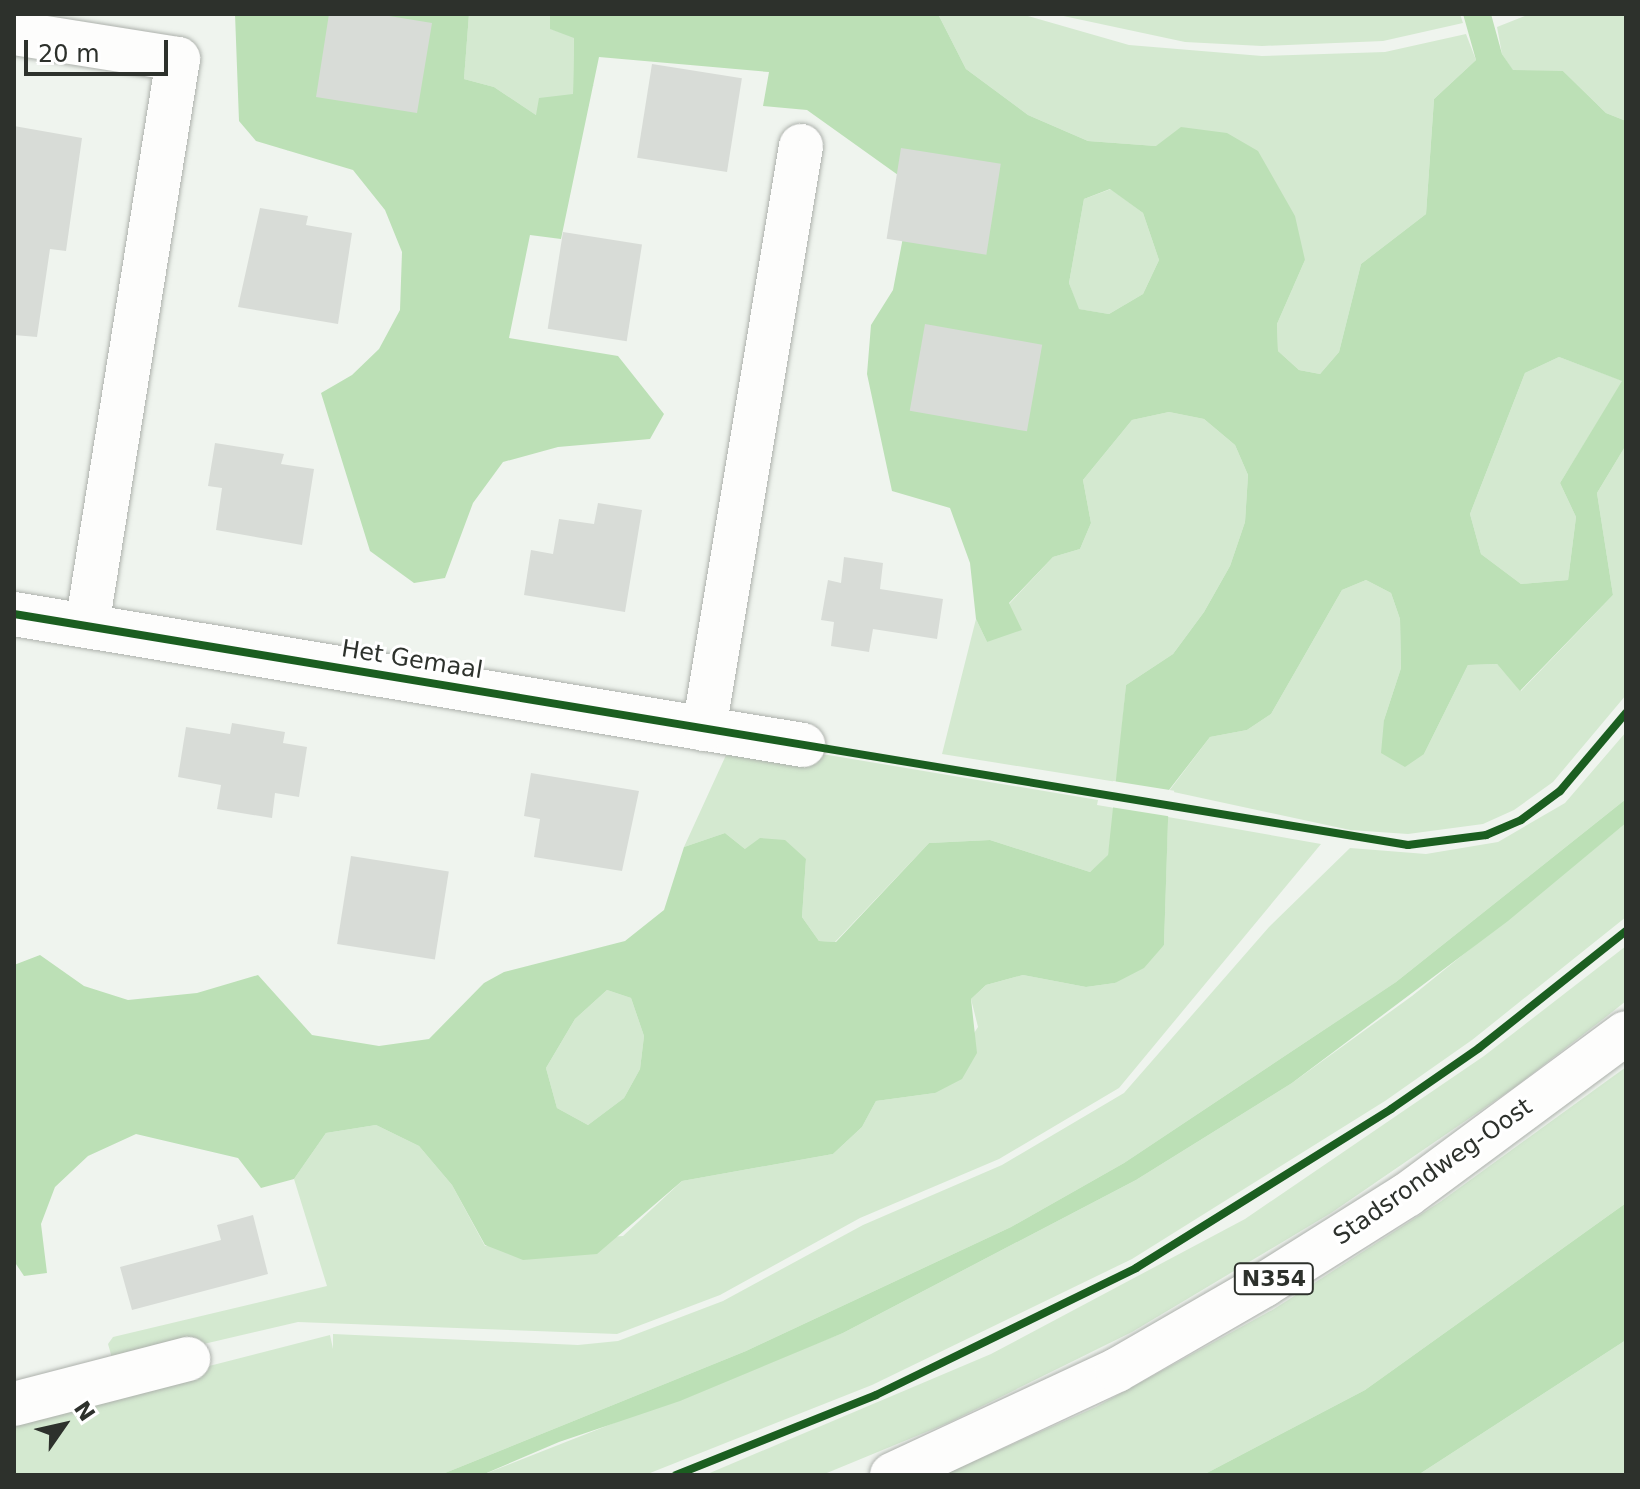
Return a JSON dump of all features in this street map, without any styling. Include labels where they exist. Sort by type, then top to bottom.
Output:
[{"type":"street","points":[[14,33],[178,59],[87,626]]},
{"type":"street","points":[[704,729],[801,146]]},
{"type":"street","name":"Het Gemaal","points":[[14,614],[803,745]]},
{"type":"street","name":"Stadsrondweg-Oost","points":[[892,1475],[1117,1370],[1264,1285],[1407,1195],[1626,1033]]},
{"type":"street","points":[[14,1404],[188,1359]]},
{"type":"shaded area","points":[[235,14],[469,14],[464,79],[494,87],[536,115],[539,98],[573,94],[574,38],[550,29],[550,14],[938,14],[966,69],[1028,115],[1088,141],[1156,146],[1181,127],[1227,133],[1258,151],[1295,216],[1305,260],[1277,324],[1278,351],[1299,370],[1320,374],[1339,352],[1361,264],[1426,214],[1434,99],[1476,60],[1463,14],[1491,14],[1502,54],[1513,70],[1563,71],[1606,113],[1626,121],[1626,445],[1597,493],[1613,595],[1520,691],[1497,664],[1468,665],[1424,754],[1405,767],[1381,753],[1384,720],[1401,668],[1400,619],[1391,593],[1366,580],[1342,590],[1271,714],[1247,730],[1210,737],[1169,790],[1164,945],[1144,968],[1115,983],[1086,987],[1023,975],[986,985],[971,999],[977,1053],[962,1079],[935,1093],[876,1101],[862,1127],[833,1154],[682,1181],[597,1254],[523,1260],[485,1245],[452,1185],[419,1146],[376,1125],[326,1133],[294,1179],[261,1188],[238,1158],[136,1134],[88,1156],[55,1187],[41,1224],[47,1273],[24,1276],[14,1261],[14,965],[40,955],[84,986],[128,1000],[197,993],[258,975],[312,1035],[379,1046],[429,1039],[484,983],[504,972],[625,941],[664,910],[684,847],[725,833],[745,849],[760,838],[785,840],[806,859],[802,917],[819,941],[836,942],[929,843],[990,840],[1090,872],[1108,855],[1126,685],[1173,654],[1204,612],[1230,566],[1245,522],[1248,475],[1235,445],[1204,419],[1169,412],[1132,420],[1083,480],[1091,523],[1080,549],[1053,557],[1009,603],[1022,630],[987,642],[976,619],[970,563],[950,508],[892,491],[867,374],[871,325],[893,290],[908,211],[898,175],[807,110],[763,106],[769,72],[599,57],[561,239],[530,235],[509,338],[618,356],[664,414],[650,439],[558,447],[503,462],[473,503],[445,578],[414,583],[370,551],[321,393],[352,375],[379,349],[400,310],[402,252],[385,210],[353,170],[256,141],[239,121]],"holes":[[[1110,189],[1143,213],[1159,260],[1143,294],[1109,314],[1079,309],[1069,283],[1084,199]],[[1559,357],[1622,381],[1560,483],[1576,517],[1568,580],[1521,584],[1481,554],[1470,514],[1525,373]],[[607,990],[631,998],[644,1036],[640,1069],[624,1098],[588,1125],[557,1108],[546,1068],[575,1019]]]},
{"type":"shaded area","points":[[469,14],[550,14],[551,29],[574,37],[573,95],[536,115],[494,87],[464,79]]},
{"type":"shaded area","points":[[938,14],[1021,14],[1129,45],[1262,56],[1385,52],[1466,34],[1476,60],[1434,99],[1426,214],[1361,264],[1339,352],[1320,374],[1299,370],[1278,351],[1277,324],[1305,260],[1156,146],[1088,141],[1028,115],[966,69]]},
{"type":"shaded area","points":[[1054,14],[1460,14],[1463,23],[1383,41],[1262,46],[1185,42]]},
{"type":"shaded area","points":[[1530,14],[1626,14],[1626,121],[1606,113],[1563,71],[1513,71],[1502,54],[1497,27]]},
{"type":"shaded area","points":[[1111,189],[1143,213],[1159,260],[1143,294],[1109,314],[1078,309],[1069,283],[1084,199]]},
{"type":"shaded area","points":[[1559,357],[1623,381],[1560,483],[1576,517],[1568,580],[1521,584],[1481,554],[1470,514],[1525,373]]},
{"type":"shaded area","points":[[1169,412],[1204,419],[1235,445],[1248,475],[1245,522],[1230,566],[1204,612],[1173,654],[1126,685],[1117,782],[942,754],[976,619],[987,642],[1009,604],[1053,557],[1080,549],[1091,523],[1083,480],[1132,420]]},
{"type":"shaded area","points":[[1626,445],[1626,695],[1553,782],[1514,810],[1483,824],[1408,834],[1350,830],[1169,791],[1210,737],[1247,730],[1271,714],[1342,590],[1366,580],[1391,593],[1400,619],[1401,668],[1384,720],[1424,754],[1468,665],[1497,664],[1521,691],[1613,595],[1597,493]]},
{"type":"shaded area","points":[[1626,732],[1626,799],[1396,982],[1124,1163],[1011,1227],[746,1351],[440,1475],[14,1475],[14,1416],[330,1335],[333,1349],[333,1334],[578,1345],[618,1341],[723,1301],[863,1225],[1002,1165],[1124,1093],[1269,927],[1350,848],[1426,854],[1498,842],[1565,803]]},
{"type":"shaded area","points":[[727,753],[828,755],[1098,800],[1097,805],[1115,808],[1108,856],[1090,872],[990,840],[929,843],[835,942],[819,941],[802,917],[806,859],[745,849],[725,833],[684,847]]},
{"type":"shaded area","points":[[1626,799],[1626,823],[1508,921],[1292,1083],[1136,1180],[843,1333],[680,1401],[559,1442],[482,1475],[440,1475],[746,1351],[1011,1227],[1124,1163],[1396,982]]},
{"type":"shaded area","points":[[1168,817],[1321,844],[1119,1088],[999,1159],[860,1218],[720,1295],[617,1334],[298,1322],[114,1365],[108,1344],[113,1337],[327,1286],[294,1179],[326,1133],[376,1125],[419,1146],[452,1185],[485,1246],[623,1236],[682,1181],[833,1154],[862,1127],[876,1101],[935,1093],[978,1027],[971,999],[986,985],[1023,975],[1086,987],[1115,983],[1164,945]]},
{"type":"shaded area","points":[[1626,823],[1626,917],[1472,1040],[1385,1101],[1132,1259],[872,1385],[645,1475],[482,1475],[843,1333],[1136,1180],[1292,1083],[1412,996]]},
{"type":"shaded area","points":[[1626,946],[1626,1001],[1602,1020],[1515,1087],[1331,1213],[1132,1332],[948,1423],[822,1475],[705,1475],[991,1354],[1245,1219],[1484,1056]]},
{"type":"shaded area","points":[[607,990],[631,998],[644,1036],[640,1069],[624,1098],[588,1125],[557,1108],[546,1068],[575,1019]]},
{"type":"shaded area","points":[[1626,1067],[1626,1203],[1365,1390],[1203,1475],[943,1475],[1096,1407],[1274,1309],[1440,1202]]},
{"type":"shaded area","points":[[1626,1203],[1626,1340],[1418,1475],[1203,1475],[1365,1390]]},
{"type":"shaded area","points":[[1626,1340],[1626,1475],[1418,1475]]},
{"type":"pier","points":[[1113,781],[1174,791],[1170,816],[1109,807]]},
{"type":"building","points":[[329,14],[377,14],[432,23],[417,113],[316,97]]},
{"type":"building","points":[[652,64],[742,78],[727,172],[637,158]]},
{"type":"building","points":[[14,126],[82,138],[66,251],[50,249],[37,337],[14,335]]},
{"type":"building","points":[[901,148],[1001,164],[986,255],[887,239]]},
{"type":"building","points":[[260,208],[308,216],[306,225],[352,233],[338,324],[238,307]]},
{"type":"building","points":[[563,232],[642,245],[627,341],[548,329]]},
{"type":"building","points":[[925,324],[1042,345],[1027,431],[910,411]]},
{"type":"building","points":[[215,443],[284,454],[281,464],[314,469],[302,545],[216,530],[222,488],[208,486]]},
{"type":"building","points":[[598,503],[642,510],[625,612],[524,595],[531,550],[553,554],[559,519],[594,524]]},
{"type":"building","points":[[844,557],[883,563],[880,589],[943,599],[937,639],[873,629],[869,652],[831,646],[834,622],[821,620],[828,580],[841,583]]},
{"type":"building","points":[[232,723],[285,732],[283,743],[307,747],[299,797],[275,793],[272,818],[217,809],[221,785],[178,777],[186,727],[230,734]]},
{"type":"building","points":[[531,773],[639,791],[622,871],[534,857],[540,819],[524,816]]},
{"type":"building","points":[[351,856],[449,871],[435,959],[337,944]]},
{"type":"building","points":[[253,1215],[268,1274],[132,1310],[120,1267],[221,1240],[217,1225]]},
{"type":"cycle path","points":[[14,614],[1408,845],[1486,835],[1521,820],[1560,791],[1626,713]]},
{"type":"cycle path","points":[[676,1475],[876,1395],[1136,1268],[1391,1109],[1479,1048],[1626,931]]}]
